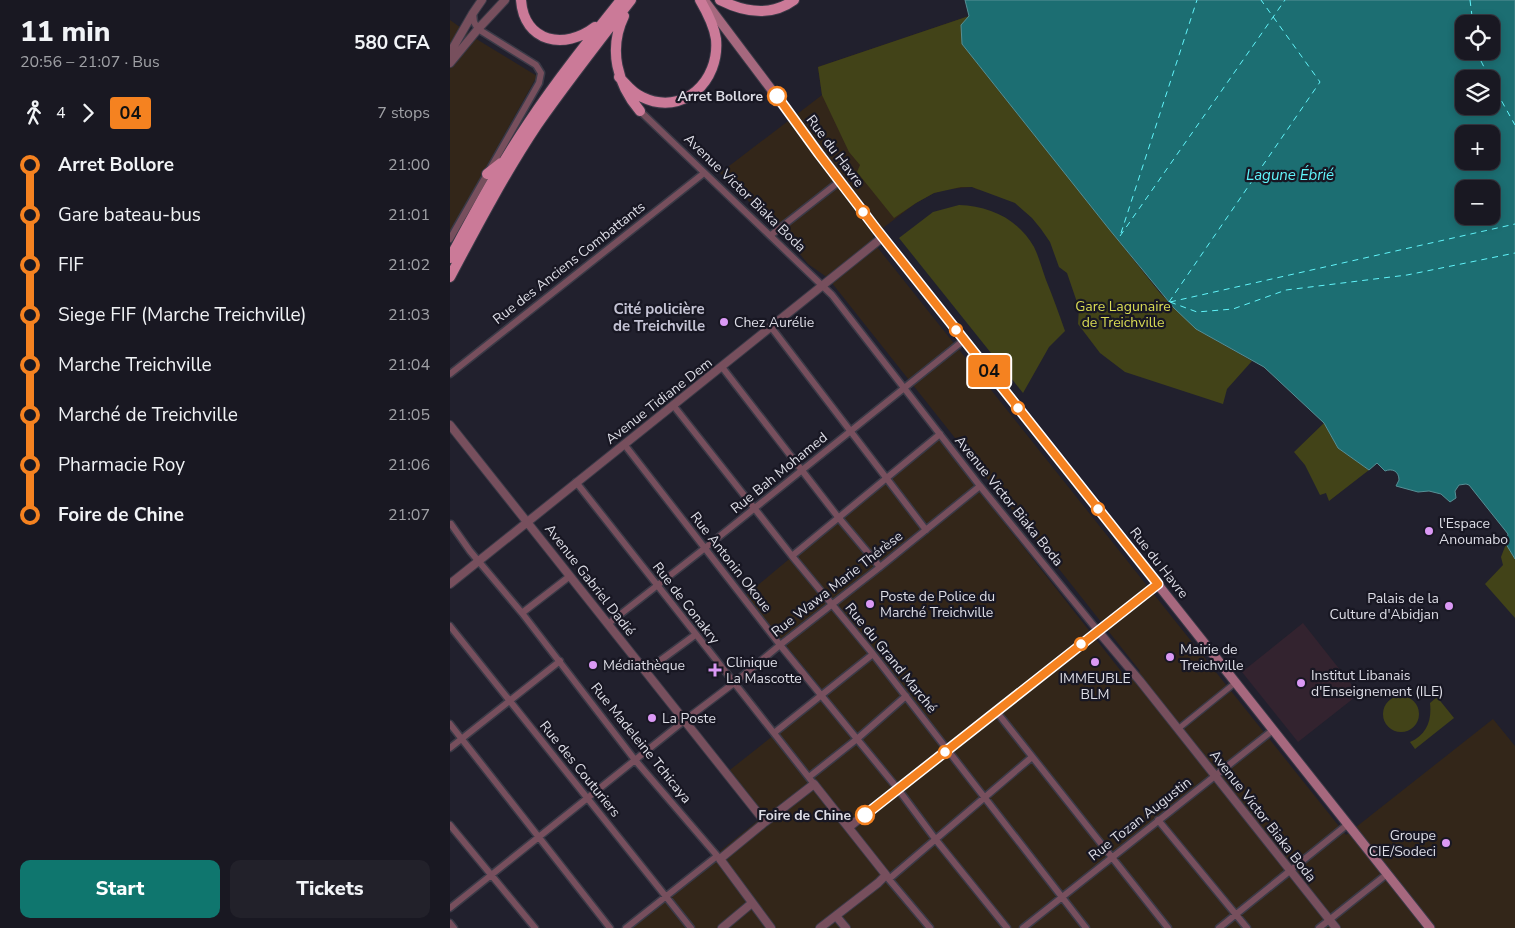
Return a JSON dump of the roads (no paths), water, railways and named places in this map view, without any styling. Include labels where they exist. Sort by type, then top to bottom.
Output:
[{"type":"main road","points":[[521,0],[522,13],[532,27],[540,35],[552,40],[575,39],[586,34],[606,18]]},
{"type":"main road","points":[[450,258],[529,122],[621,0]]},
{"type":"main road","points":[[632,0],[623,18],[616,40],[615,56],[619,76],[631,100],[640,111]]},
{"type":"main road","points":[[450,277],[481,218],[536,126],[632,0]]},
{"type":"main road","points":[[619,76],[639,96],[666,103],[677,102],[704,84],[711,74],[714,64],[716,39],[710,19],[700,0]]},
{"type":"main road","name":"Rue du Havre","points":[[704,0],[883,237],[1430,928]]},
{"type":"main road","points":[[720,0],[744,10],[757,11],[774,9],[794,0]]},
{"type":"main road","points":[[487,174],[506,160]]},
{"type":"street","points":[[450,53],[482,0]]},
{"type":"street","points":[[450,63],[505,0]]},
{"type":"street","points":[[450,239],[539,83],[541,73],[536,65],[478,29],[474,22],[473,13]]},
{"type":"street","name":"Avenue Victor Biaka Boda","points":[[640,111],[822,285],[862,332],[903,388],[980,486],[1178,729],[1336,928]]},
{"type":"street","name":"Rue des Anciens Combattants","points":[[450,374],[704,173]]},
{"type":"street","points":[[771,235],[840,181]]},
{"type":"street","name":"Avenue Tidiane Dem","points":[[450,584],[883,237]]},
{"type":"street","points":[[770,327],[926,530]]},
{"type":"street","name":"Rue Bah Mohamed","points":[[608,624],[755,509],[849,431],[964,340]]},
{"type":"street","points":[[722,367],[838,517],[880,567]]},
{"type":"street","name":"Rue du Grand Marché","points":[[673,405],[792,556],[873,654],[1086,928]]},
{"type":"street","name":"Avenue Gabriel Dadié","points":[[450,425],[765,822]]},
{"type":"street","points":[[792,556],[940,434]]},
{"type":"street","name":"Rue Antonin Okoue","points":[[624,444],[820,695],[898,789],[1006,928]]},
{"type":"street","name":"Rue de Conakry","points":[[576,482],[814,784]]},
{"type":"street","name":"Rue Wawa Marie Thérèse","points":[[450,908],[980,486]]},
{"type":"street","name":"Rue Madeleine Tchicaya","points":[[451,524],[470,551],[522,613],[635,760],[718,857]]},
{"type":"street","points":[[522,613],[570,576]]},
{"type":"street","points":[[849,827],[1158,584]]},
{"type":"street","name":"Rue des Couturiers","points":[[450,626],[691,928]]},
{"type":"street","points":[[646,671],[695,635]]},
{"type":"street","points":[[774,733],[873,654]]},
{"type":"street","points":[[450,748],[560,662]]},
{"type":"street","points":[[1178,729],[1235,682]]},
{"type":"street","points":[[809,777],[857,739],[906,696]]},
{"type":"street","points":[[996,711],[1168,928]]},
{"type":"street","points":[[450,724],[610,928]]},
{"type":"street","name":"Rue Tozan Augustin","points":[[1023,928],[1273,730]]},
{"type":"street","points":[[820,928],[936,840],[1032,757]]},
{"type":"street","points":[[626,928],[814,784],[930,928]]},
{"type":"street","points":[[1158,820],[1247,928]]},
{"type":"street","points":[[1219,928],[1348,824]]},
{"type":"street","points":[[450,825],[535,928]]},
{"type":"street","points":[[718,857],[772,928]]},
{"type":"street","points":[[1319,928],[1386,874]]},
{"type":"street","points":[[722,928],[752,903]]},
{"type":"street","points":[[836,916],[846,928]]},
{"type":"street","points":[[450,923],[454,928]]},
{"type":"water","name":"Lagune Ébrié","points":[[965,0],[1515,0],[1515,559],[1506,544],[1508,534],[1469,485],[1459,485],[1455,491],[1456,498],[1450,502],[1441,494],[1429,491],[1418,492],[1396,486],[1399,477],[1396,472],[1393,470],[1385,471],[1377,463],[1369,470],[1338,448],[1324,423],[1264,367],[1196,329],[1174,308],[962,44],[961,25],[969,16]]},
{"type":"place","name":"Arret Bollore","points":[[777,96]]},
{"type":"place","name":"Chez Aurélie","points":[[724,322]]},
{"type":"place","name":"l'Espace Anoumabo","points":[[1429,531]]},
{"type":"place","name":"Poste de Police du Marché Treichville","points":[[870,604]]},
{"type":"place","name":"Palais de la Culture d'Abidjan","points":[[1449,606]]},
{"type":"place","name":"Mairie de Treichville","points":[[1170,657]]},
{"type":"place","name":"IMMEUBLE BLM","points":[[1095,662]]},
{"type":"place","name":"Médiathèque","points":[[593,665]]},
{"type":"place","name":"Clinique La Mascotte","points":[[715,670]]},
{"type":"place","name":"Institut Libanais d'Enseignement (ILE)","points":[[1301,683]]},
{"type":"place","name":"La Poste","points":[[652,718]]},
{"type":"place","name":"Foire de Chine","points":[[865,815]]},
{"type":"place","name":"Groupe CIE/Sodeci","points":[[1446,843]]},
{"type":"district","name":"Cité policière de Treichville","points":[[659,318]]},
{"type":"park label","name":"Gare Lagunaire de Treichville","points":[[1123,314]]}]
